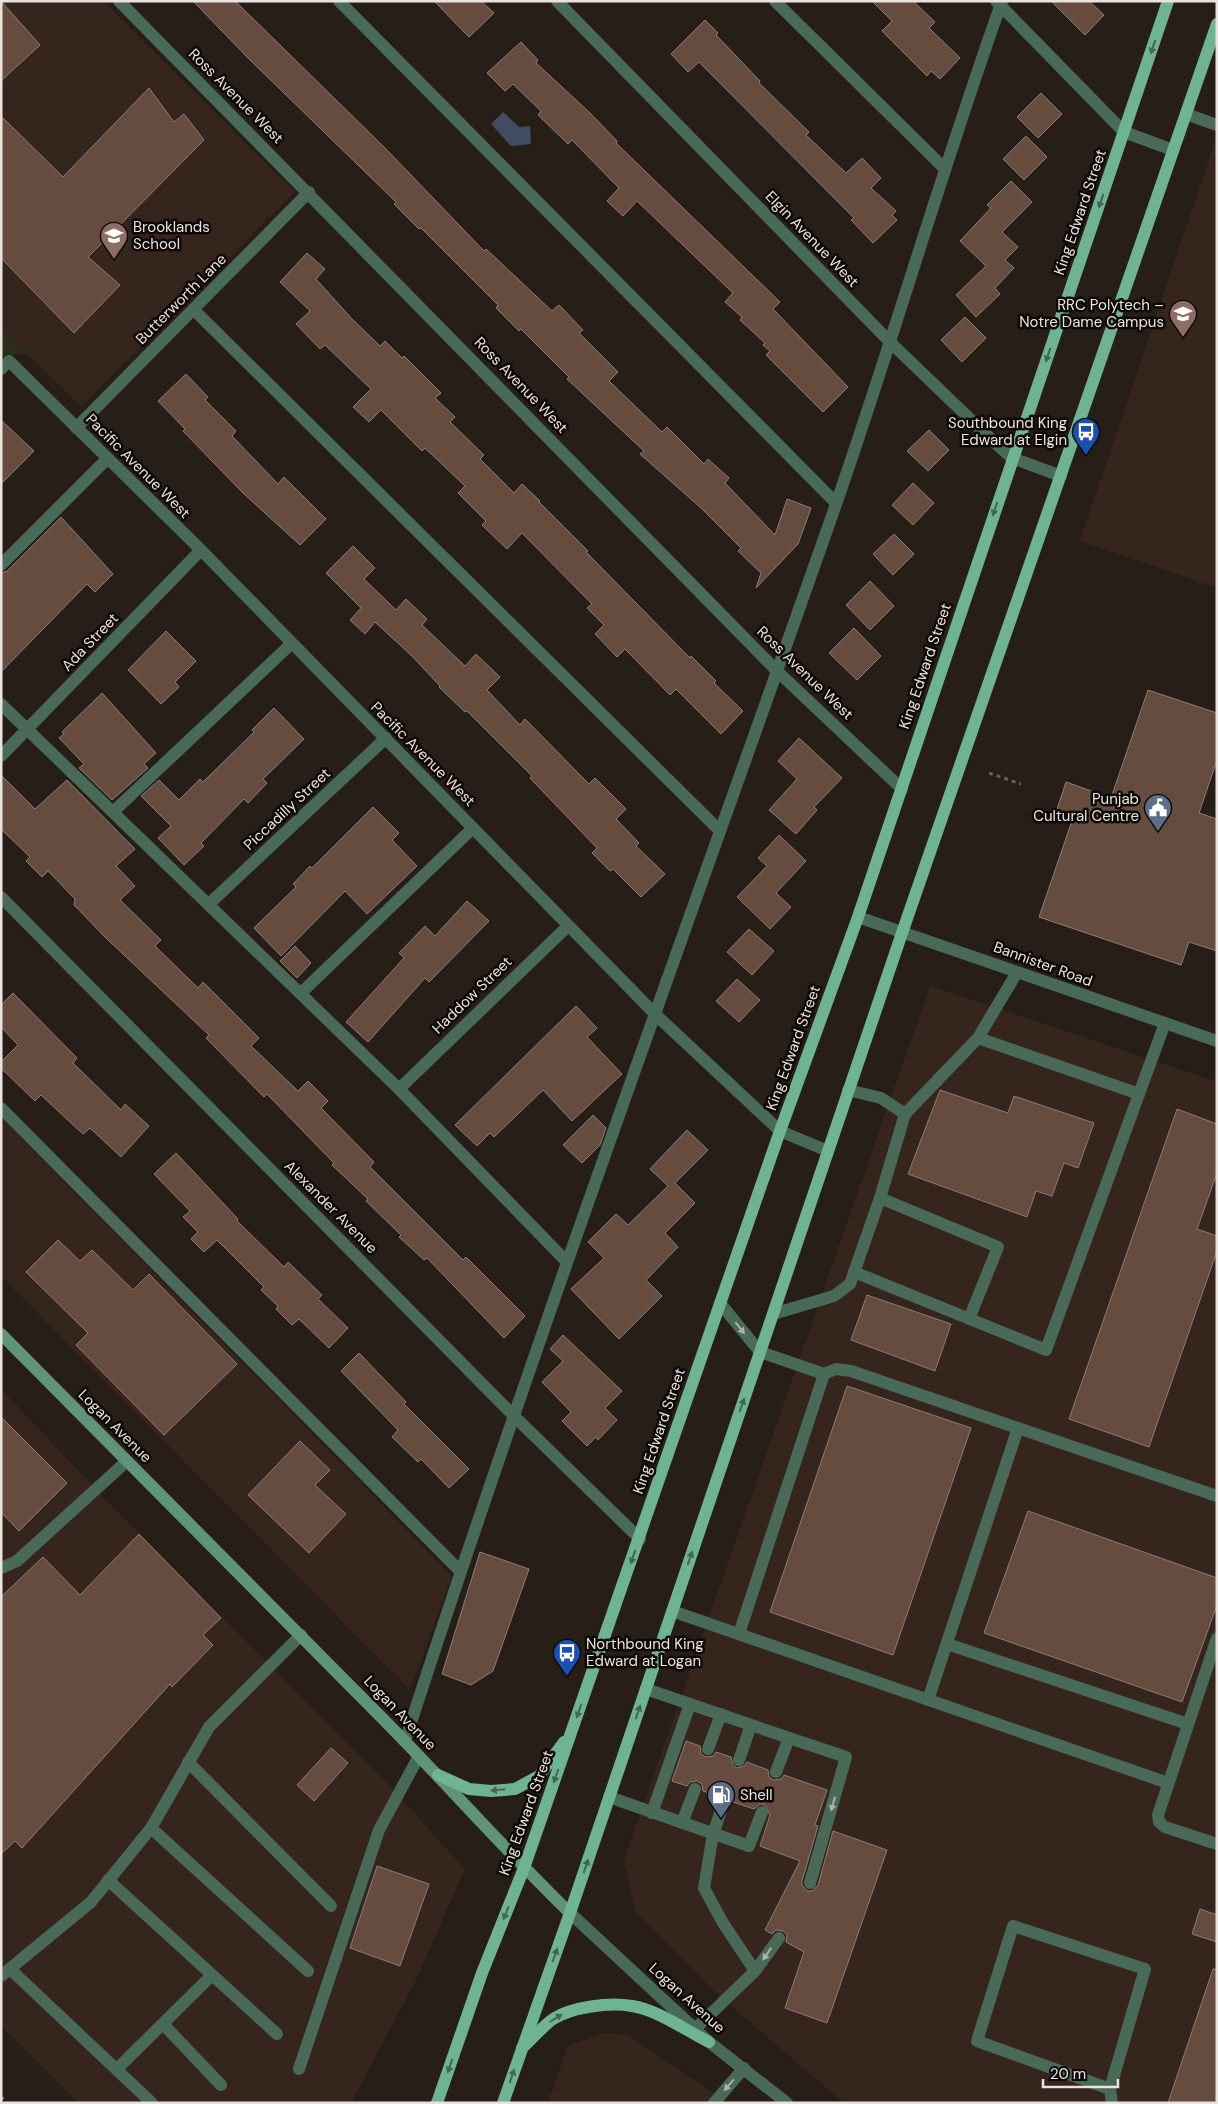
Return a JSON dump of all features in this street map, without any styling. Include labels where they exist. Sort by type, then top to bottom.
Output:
[{"type":"main road","name":"King Edward Street","points":[[437,2103],[482,1973],[524,1868],[640,1539],[780,1131],[858,917],[1168,1]]},
{"type":"main road","points":[[503,2103],[646,1689],[848,1090],[1217,24]]},
{"type":"main road","name":"Logan Avenue","points":[[1,1334],[438,1775],[524,1868],[570,1912]]},
{"type":"main road","points":[[438,1775],[469,1789],[491,1791],[515,1789],[539,1776],[572,1730]]},
{"type":"main road","points":[[520,2050],[551,2020],[568,2011],[600,2006],[632,2006],[656,2015],[709,2042]]},
{"type":"street","name":"Ross Avenue West","points":[[119,1],[309,192],[777,671],[902,788]]},
{"type":"street","points":[[339,1],[836,503]]},
{"type":"street","name":"Elgin Avenue West","points":[[557,1],[890,342],[1012,458],[1061,476]]},
{"type":"street","points":[[775,1],[944,168]]},
{"type":"street","points":[[404,1741],[566,1261],[836,503],[890,342],[944,168],[1000,3],[1124,132],[1173,150]]},
{"type":"street","points":[[1186,114],[1217,125]]},
{"type":"street","name":"Butterworth Lane","points":[[76,428],[309,192]]},
{"type":"street","points":[[194,310],[719,830]]},
{"type":"street","name":"Pacific Avenue West","points":[[5,365],[76,428],[201,550],[655,1014],[780,1131],[828,1151]]},
{"type":"street","points":[[1,565],[107,459]]},
{"type":"street","name":"Ada Street","points":[[1,756],[201,550]]},
{"type":"street","points":[[113,812],[291,644]]},
{"type":"street","points":[[1,704],[210,903],[399,1088],[566,1261]]},
{"type":"street","name":"Piccadilly Street","points":[[210,903],[386,738]]},
{"type":"street","points":[[301,993],[473,828]]},
{"type":"street","name":"Alexander Avenue","points":[[1,896],[514,1416],[640,1539]]},
{"type":"street","name":"Bannister Road","points":[[858,917],[902,934],[986,961],[1016,974],[1217,1041]]},
{"type":"street","name":"Haddow Street","points":[[399,1088],[568,926]]},
{"type":"street","points":[[773,1314],[834,1296],[850,1284],[880,1198],[905,1114],[978,1038],[1016,974]]},
{"type":"street","points":[[854,1272],[1046,1350],[1165,1023]]},
{"type":"street","points":[[978,1038],[1139,1094]]},
{"type":"street","points":[[848,1090],[881,1098],[905,1114]]},
{"type":"street","points":[[1,1108],[460,1571]]},
{"type":"street","points":[[880,1198],[998,1248],[969,1319]]},
{"type":"street","points":[[720,1303],[760,1352],[824,1374],[836,1369],[850,1371],[1217,1496]]},
{"type":"street","points":[[739,1634],[824,1374]]},
{"type":"street","points":[[928,1700],[1018,1428]]},
{"type":"street","points":[[1,1568],[18,1561],[127,1460]]},
{"type":"street","points":[[672,1611],[1168,1783]]},
{"type":"street","points":[[152,2103],[117,2069],[6,1972],[91,1902],[151,1828],[209,1727],[300,1635]]},
{"type":"street","points":[[1217,1638],[1158,1814],[1159,1822],[1165,1827],[1217,1844]]},
{"type":"street","points":[[947,1644],[1188,1724]]},
{"type":"street","points":[[646,1689],[846,1757],[810,1883]]},
{"type":"street","points":[[652,1812],[690,1704]]},
{"type":"street","points":[[708,1749],[721,1714]]},
{"type":"street","points":[[739,1760],[751,1725]]},
{"type":"street","points":[[776,1772],[789,1738]]},
{"type":"street","points":[[299,2069],[379,1830],[419,1756]]},
{"type":"street","points":[[188,1762],[331,1906]]},
{"type":"street","points":[[682,1823],[695,1789]]},
{"type":"street","points":[[609,1797],[749,1846],[762,1812]]},
{"type":"street","points":[[725,1799],[713,1834],[704,1888],[723,1922],[755,1971]]},
{"type":"street","points":[[151,1828],[308,1971]]},
{"type":"street","points":[[108,1880],[277,2034]]},
{"type":"street","name":"Logan Avenue","points":[[570,1912],[709,2042],[787,2103]]},
{"type":"street","points":[[1110,2089],[977,2041],[1013,1926],[1145,1969],[1110,2089],[1112,2103]]},
{"type":"street","points":[[695,2029],[755,1971],[778,1938]]},
{"type":"street","points":[[117,2069],[212,1975]]},
{"type":"street","points":[[163,2024],[221,2085]]},
{"type":"street","points":[[714,2103],[744,2068]]},
{"type":"path","points":[[989,773],[1020,784]]},
{"type":"shaded area","name":"Brooklands School","points":[[1,1],[103,1],[295,192],[81,407],[1,328]]},
{"type":"shaded area","name":"RRC Polytech – Notre Dame Campus","points":[[1217,136],[1217,588],[1080,541]]},
{"type":"shaded area","points":[[930,986],[1217,1082],[1217,2103],[844,2103],[714,1991],[635,1911],[624,1860]]},
{"type":"shaded area","points":[[1,1117],[452,1576],[410,1690],[1,1276]]},
{"type":"shaded area","points":[[1,1389],[105,1499],[387,1783],[465,1869],[415,1982],[351,2103],[78,2103],[1,2026]]},
{"type":"shaded area","points":[[603,2033],[628,2035],[729,2103],[548,2103],[568,2046]]},
{"type":"green space","points":[[1,328],[27,353],[1,357]]},
{"type":"water","points":[[503,112],[519,127],[530,126],[531,144],[511,146],[491,124]]},
{"type":"building","points":[[1,1],[40,45],[1,81]]},
{"type":"building","points":[[193,1],[235,1],[385,148],[484,251],[486,249],[552,311],[559,305],[583,330],[579,333],[618,372],[609,381],[662,432],[667,427],[704,464],[708,459],[729,478],[725,483],[775,535],[787,499],[811,508],[798,544],[756,588],[761,573],[738,551],[741,548],[701,508],[640,454],[644,451],[567,379],[569,377],[521,329],[519,331],[496,308],[498,305],[421,228],[419,229],[394,204],[396,202],[248,58]]},
{"type":"building","points":[[434,1],[481,1],[494,13],[469,37]]},
{"type":"building","points":[[872,1],[913,1],[935,22],[929,28],[960,58],[940,79],[931,71],[927,76],[882,31],[892,21]]},
{"type":"building","points":[[1051,1],[1089,1],[1104,15],[1085,35]]},
{"type":"building","points":[[705,20],[718,33],[716,35],[760,81],[759,83],[809,132],[806,135],[846,173],[862,158],[881,178],[871,188],[896,211],[892,215],[897,220],[873,243],[851,220],[854,218],[699,62],[688,72],[671,54]]},
{"type":"building","points":[[521,42],[538,60],[536,63],[588,111],[617,141],[616,143],[780,302],[773,309],[848,387],[823,412],[766,355],[770,351],[763,345],[765,343],[740,320],[742,317],[725,302],[733,293],[637,201],[623,216],[607,201],[619,188],[572,140],[568,144],[538,115],[541,111],[513,84],[505,91],[487,73]]},
{"type":"building","name":"Brooklands School","points":[[149,88],[174,122],[184,114],[204,140],[88,257],[120,285],[74,333],[1,258],[1,116],[63,177]]},
{"type":"building","points":[[1041,93],[1062,114],[1038,138],[1017,117]]},
{"type":"building","points":[[1026,136],[1047,157],[1024,180],[1003,159]]},
{"type":"building","points":[[1011,181],[1032,202],[1002,232],[1018,247],[1005,260],[1014,268],[995,288],[1000,294],[976,317],[956,295],[986,266],[960,241],[991,208],[987,205]]},
{"type":"building","points":[[307,253],[325,269],[316,279],[352,319],[380,346],[385,341],[402,358],[404,356],[441,393],[435,398],[455,417],[450,422],[484,455],[480,459],[514,493],[522,484],[540,501],[588,551],[586,552],[690,658],[691,656],[716,681],[714,683],[743,711],[721,734],[676,689],[670,695],[625,649],[617,657],[595,634],[604,625],[587,608],[592,604],[522,533],[507,549],[482,525],[486,521],[458,493],[465,486],[425,448],[422,451],[381,410],[369,422],[353,407],[371,389],[325,345],[320,349],[296,324],[310,311],[280,282]]},
{"type":"building","points":[[965,317],[986,338],[962,362],[941,340]]},
{"type":"building","points":[[186,374],[208,397],[205,400],[236,431],[232,436],[278,484],[284,477],[326,519],[300,545],[243,493],[183,431],[185,429],[158,401]]},
{"type":"building","points":[[1,420],[34,451],[1,484]]},
{"type":"building","points":[[929,430],[949,450],[928,471],[907,451]]},
{"type":"building","points":[[913,483],[934,503],[913,525],[892,505]]},
{"type":"building","points":[[61,517],[113,574],[95,592],[87,584],[1,672],[1,573],[7,571]]},
{"type":"building","points":[[894,534],[914,554],[893,575],[873,554]]},
{"type":"building","points":[[353,546],[375,568],[364,579],[396,610],[406,599],[427,619],[422,625],[465,666],[476,654],[500,677],[487,690],[520,725],[525,719],[589,784],[595,778],[626,809],[616,819],[639,843],[636,846],[665,874],[641,897],[613,869],[610,871],[592,853],[597,848],[530,778],[532,776],[467,711],[465,712],[439,687],[412,656],[375,622],[365,634],[350,620],[361,608],[326,573]]},
{"type":"building","points":[[870,581],[894,606],[870,630],[846,605]]},
{"type":"building","points":[[854,628],[881,656],[857,680],[829,653]]},
{"type":"building","points":[[166,631],[196,661],[175,682],[179,687],[161,704],[128,670]]},
{"type":"building","name":"Punjab Cultural Centre","points":[[1148,690],[1217,713],[1217,760],[1199,813],[1217,819],[1217,951],[1189,942],[1181,965],[1039,917],[1074,815],[1057,809],[1066,782],[1111,798]]},
{"type":"building","points":[[102,693],[156,753],[144,764],[148,768],[112,800],[79,768],[84,764],[59,738],[64,734],[62,732]]},
{"type":"building","points":[[274,708],[304,739],[263,779],[267,783],[248,803],[244,799],[201,843],[204,846],[184,865],[158,838],[171,826],[141,796],[159,780],[179,800],[200,779],[203,782],[254,732],[252,730]]},
{"type":"building","points":[[799,738],[842,778],[814,807],[817,810],[796,834],[769,810],[797,779],[778,761]]},
{"type":"building","points":[[1,775],[35,809],[67,780],[135,849],[116,866],[135,886],[120,900],[161,940],[155,946],[198,988],[203,982],[259,1038],[251,1046],[298,1091],[308,1081],[328,1101],[321,1108],[374,1162],[370,1167],[463,1260],[466,1257],[525,1316],[504,1338],[427,1258],[424,1260],[399,1237],[401,1235],[366,1201],[368,1199],[332,1165],[334,1163],[267,1094],[264,1097],[206,1038],[209,1035],[107,939],[74,905],[75,899],[48,871],[42,877],[26,861],[30,857],[1,829]]},
{"type":"building","points":[[373,807],[399,833],[392,840],[417,866],[367,914],[345,891],[281,956],[254,928],[296,887],[293,884],[310,866],[312,868]]},
{"type":"building","points":[[779,835],[806,861],[776,893],[791,907],[770,929],[737,897],[767,866],[758,858]]},
{"type":"building","points":[[467,901],[489,921],[429,982],[425,978],[368,1042],[346,1022],[404,958],[399,953],[425,926],[435,936]]},
{"type":"building","points":[[749,929],[774,951],[752,975],[727,952]]},
{"type":"building","points":[[295,946],[311,963],[297,978],[280,961]]},
{"type":"building","points":[[737,979],[760,1000],[739,1022],[716,1001]]},
{"type":"building","points":[[13,993],[77,1058],[73,1063],[121,1110],[125,1104],[149,1126],[121,1157],[90,1128],[83,1134],[41,1095],[35,1101],[1,1068],[1,1062],[18,1045],[1,1027],[1,1005]]},
{"type":"building","points":[[576,1006],[597,1028],[587,1037],[622,1074],[572,1121],[543,1090],[494,1137],[490,1133],[477,1146],[455,1125]]},
{"type":"building","points":[[940,1090],[1008,1113],[1014,1096],[1094,1123],[1078,1168],[1064,1163],[1052,1196],[1036,1191],[1027,1217],[908,1174]]},
{"type":"building","points":[[1177,1109],[1217,1124],[1217,1173],[1197,1229],[1217,1236],[1217,1251],[1149,1447],[1069,1419]]},
{"type":"building","points":[[593,1115],[606,1128],[600,1145],[582,1163],[563,1145]]},
{"type":"building","points":[[687,1130],[708,1150],[675,1183],[695,1203],[665,1233],[678,1247],[646,1280],[662,1296],[619,1339],[571,1289],[604,1258],[588,1242],[616,1214],[628,1225],[668,1186],[650,1169]]},
{"type":"building","points":[[176,1153],[238,1219],[237,1221],[284,1267],[288,1262],[322,1295],[318,1299],[348,1328],[329,1348],[299,1319],[292,1325],[276,1309],[278,1306],[261,1290],[264,1287],[217,1240],[204,1252],[191,1239],[198,1232],[183,1217],[190,1211],[154,1174]]},
{"type":"building","points":[[58,1240],[80,1261],[92,1250],[133,1290],[149,1274],[237,1364],[164,1435],[76,1345],[88,1333],[26,1272]]},
{"type":"building","points":[[867,1295],[951,1324],[935,1371],[851,1340]]},
{"type":"building","points":[[563,1335],[622,1391],[605,1408],[617,1420],[598,1440],[596,1437],[587,1446],[562,1421],[571,1412],[542,1382],[563,1361],[550,1349]]},
{"type":"building","points":[[359,1353],[406,1402],[404,1404],[469,1469],[449,1488],[421,1459],[418,1462],[392,1437],[398,1430],[341,1371]]},
{"type":"building","points":[[847,1386],[971,1428],[893,1655],[770,1612]]},
{"type":"building","points":[[1,1417],[67,1483],[19,1531],[1,1512]]},
{"type":"building","points":[[300,1441],[330,1470],[315,1485],[346,1514],[309,1553],[248,1495]]},
{"type":"building","points":[[1028,1511],[1217,1578],[1217,1605],[1182,1702],[984,1633]]},
{"type":"building","points":[[139,1534],[221,1618],[203,1635],[213,1645],[172,1687],[170,1684],[22,1848],[15,1841],[1,1854],[1,1597],[43,1557],[80,1595]]},
{"type":"building","points":[[480,1552],[529,1569],[493,1671],[471,1685],[442,1674]]},
{"type":"building","points":[[686,1741],[700,1746],[701,1754],[706,1757],[713,1756],[716,1752],[731,1757],[733,1765],[737,1768],[744,1766],[747,1762],[768,1770],[769,1777],[774,1780],[781,1779],[784,1775],[827,1790],[815,1825],[818,1826],[802,1881],[802,1885],[807,1891],[812,1891],[818,1885],[833,1831],[887,1850],[827,2023],[785,2008],[804,1952],[786,1942],[787,1935],[783,1931],[776,1930],[772,1934],[765,1930],[800,1861],[760,1846],[770,1815],[765,1805],[760,1804],[754,1809],[733,1802],[731,1794],[727,1791],[717,1796],[703,1791],[702,1784],[697,1781],[690,1782],[687,1786],[672,1781]]},
{"type":"building","points":[[331,1748],[348,1763],[314,1801],[297,1785]]},
{"type":"building","points":[[377,1866],[429,1884],[400,1966],[350,1948]]},
{"type":"building","points":[[1200,1909],[1217,1915],[1217,1942],[1192,1934]]},
{"type":"building","points":[[1213,1969],[1217,1969],[1217,2103],[1168,2103]]},
{"type":"railway","points":[[1,2098],[7,2103]]},
{"type":"place","name":"Brooklands School","points":[[114,260]]},
{"type":"place","name":"RRC Polytech – Notre Dame Campus","points":[[1183,338]]},
{"type":"place","name":"Southbound King Edward at Elgin","points":[[1086,456]]},
{"type":"place","name":"Punjab Cultural Centre","points":[[1158,832]]},
{"type":"place","name":"Northbound King Edward at Logan","points":[[567,1677]]},
{"type":"place","name":"Shell","points":[[721,1819]]}]
